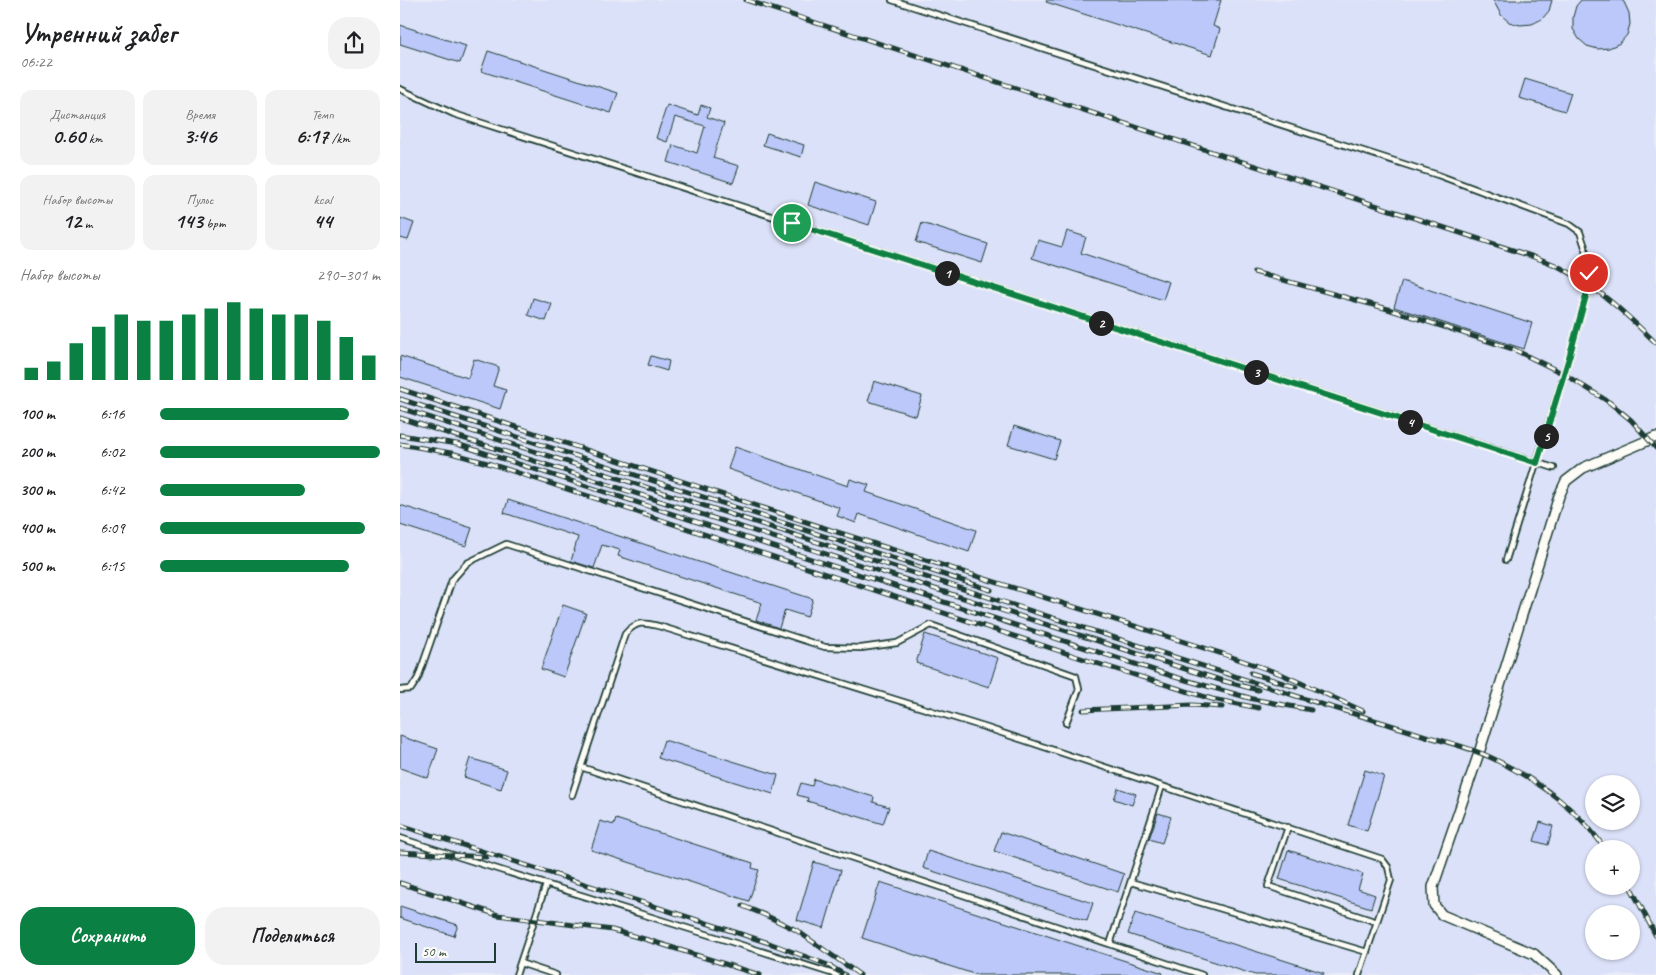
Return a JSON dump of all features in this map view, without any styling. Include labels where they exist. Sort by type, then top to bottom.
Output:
[{"type":"street","points":[[1557,975],[1534,954],[1442,915],[1434,905],[1433,887],[1479,753],[1559,496],[1566,481],[1583,468],[1656,437]]},
{"type":"lane","points":[[892,0],[1438,175],[1569,224],[1580,232],[1585,247],[1589,285],[1570,354],[1506,560]]},
{"type":"lane","points":[[400,89],[463,117],[1554,468]]},
{"type":"lane","points":[[400,690],[411,689],[418,678],[452,580],[467,562],[506,544],[825,647],[860,648],[897,643],[931,625],[1076,676],[1079,689],[1066,723]]},
{"type":"lane","points":[[572,796],[625,634],[633,625],[645,623],[978,725],[1382,859],[1388,867],[1391,880],[1359,975]]},
{"type":"lane","points":[[581,767],[1202,975]]},
{"type":"lane","points":[[1110,944],[1162,786]]},
{"type":"lane","points":[[1288,827],[1268,886],[1377,922]]},
{"type":"lane","points":[[400,838],[837,975]]},
{"type":"lane","points":[[1131,882],[1366,952]]},
{"type":"lane","points":[[516,975],[546,885]]},
{"type":"lane","points":[[520,963],[556,975]]},
{"type":"shaded area","points":[[400,0],[1656,0],[1656,975],[400,975]]},
{"type":"building","points":[[1047,0],[1221,0],[1213,26],[1220,29],[1212,55],[1046,2]]},
{"type":"building","points":[[1493,0],[1552,0],[1549,11],[1542,19],[1532,24],[1520,25],[1509,22],[1501,15]]},
{"type":"building","points":[[1581,0],[1621,0],[1624,2],[1629,13],[1630,24],[1627,35],[1620,43],[1609,48],[1598,49],[1587,46],[1579,39],[1573,29],[1573,17],[1576,6]]},
{"type":"building","points":[[400,25],[466,46],[460,63],[400,44]]},
{"type":"building","points":[[488,51],[618,93],[611,113],[481,71]]},
{"type":"building","points":[[1525,79],[1571,93],[1565,111],[1519,98]]},
{"type":"building","points":[[667,105],[698,115],[701,105],[710,108],[707,117],[724,123],[713,158],[739,166],[733,183],[668,162],[673,145],[697,153],[705,126],[675,117],[667,142],[656,138]]},
{"type":"building","points":[[767,133],[804,145],[801,157],[763,145]]},
{"type":"building","points":[[815,182],[876,202],[869,225],[808,205]]},
{"type":"building","points":[[400,218],[414,223],[408,240],[400,238]]},
{"type":"building","points":[[922,223],[988,244],[982,263],[916,242]]},
{"type":"building","points":[[1067,231],[1086,237],[1081,253],[1169,282],[1163,300],[1032,258],[1038,240],[1062,247]]},
{"type":"building","points":[[1402,281],[1532,323],[1524,349],[1394,307]]},
{"type":"building","points":[[533,298],[552,304],[546,321],[528,315]]},
{"type":"building","points":[[400,356],[468,378],[474,359],[499,367],[493,386],[506,390],[500,409],[400,377]]},
{"type":"building","points":[[651,356],[669,361],[667,371],[648,365]]},
{"type":"building","points":[[874,381],[922,396],[916,416],[868,401]]},
{"type":"building","points":[[1014,426],[1060,441],[1054,459],[1008,445]]},
{"type":"building","points":[[735,447],[848,486],[850,479],[869,485],[866,492],[976,530],[969,552],[859,514],[856,523],[837,516],[840,508],[728,469]]},
{"type":"building","points":[[508,500],[813,599],[807,617],[785,610],[779,628],[756,620],[762,603],[618,556],[620,550],[602,545],[594,568],[571,561],[578,537],[504,513]]},
{"type":"building","points":[[400,505],[472,528],[466,546],[400,525]]},
{"type":"building","points":[[563,605],[586,613],[564,677],[541,669]]},
{"type":"building","points":[[925,634],[998,658],[989,687],[916,663]]},
{"type":"building","points":[[400,736],[438,749],[428,778],[400,768]]},
{"type":"building","points":[[664,740],[778,775],[773,794],[658,758]]},
{"type":"building","points":[[470,758],[507,770],[501,789],[464,777]]},
{"type":"building","points":[[1365,770],[1384,776],[1367,831],[1348,825]]},
{"type":"building","points":[[814,779],[874,797],[873,802],[889,807],[883,824],[807,801],[808,798],[797,795],[801,783],[812,786]]},
{"type":"building","points":[[1118,788],[1136,794],[1132,805],[1114,799]]},
{"type":"building","points":[[1158,813],[1171,817],[1162,843],[1149,839]]},
{"type":"building","points":[[616,819],[753,863],[752,868],[759,870],[749,901],[591,850],[600,821],[614,825]]},
{"type":"building","points":[[1540,822],[1553,826],[1548,845],[1534,841]]},
{"type":"building","points":[[1001,832],[1124,874],[1118,892],[994,851]]},
{"type":"building","points":[[1288,850],[1363,874],[1358,889],[1375,895],[1371,908],[1279,879]]},
{"type":"building","points":[[928,851],[1093,903],[1087,921],[923,868]]},
{"type":"building","points":[[814,862],[841,870],[824,928],[797,920]]},
{"type":"building","points":[[880,882],[1163,973],[1162,975],[977,975],[862,938]]},
{"type":"building","points":[[400,906],[458,925],[454,936],[400,918]]},
{"type":"building","points":[[1135,913],[1324,973],[1323,975],[1255,975],[1128,934]]},
{"type":"railway","points":[[746,0],[1547,262],[1576,276],[1601,293],[1656,343]]},
{"type":"railway","points":[[1254,272],[1388,309],[1513,349],[1564,374],[1609,402],[1631,420],[1656,448]]},
{"type":"railway","points":[[400,389],[837,532],[1223,654],[1281,674],[1363,711]]},
{"type":"railway","points":[[400,399],[991,590]]},
{"type":"railway","points":[[400,408],[1324,705],[1470,749],[1510,767],[1541,786],[1569,808],[1598,840]]},
{"type":"railway","points":[[400,418],[1220,680],[1258,690]]},
{"type":"railway","points":[[400,435],[457,444],[1175,677],[1253,699],[1311,710]]},
{"type":"railway","points":[[400,444],[451,453],[491,464],[1096,663],[1212,699],[1259,708]]},
{"type":"railway","points":[[1251,673],[1296,687]]},
{"type":"railway","points":[[1083,710],[1192,705],[1222,707]]},
{"type":"railway","points":[[400,825],[769,943],[828,965],[845,975]]},
{"type":"railway","points":[[400,852],[486,857]]},
{"type":"railway","points":[[400,883],[498,915],[612,930],[760,975]]},
{"type":"railway","points":[[1635,895],[1656,936]]},
{"type":"railway","points":[[743,906],[796,930],[860,975]]},
{"type":"route","points":[[792,223],[1537,463],[1589,285],[1589,273]]}]
